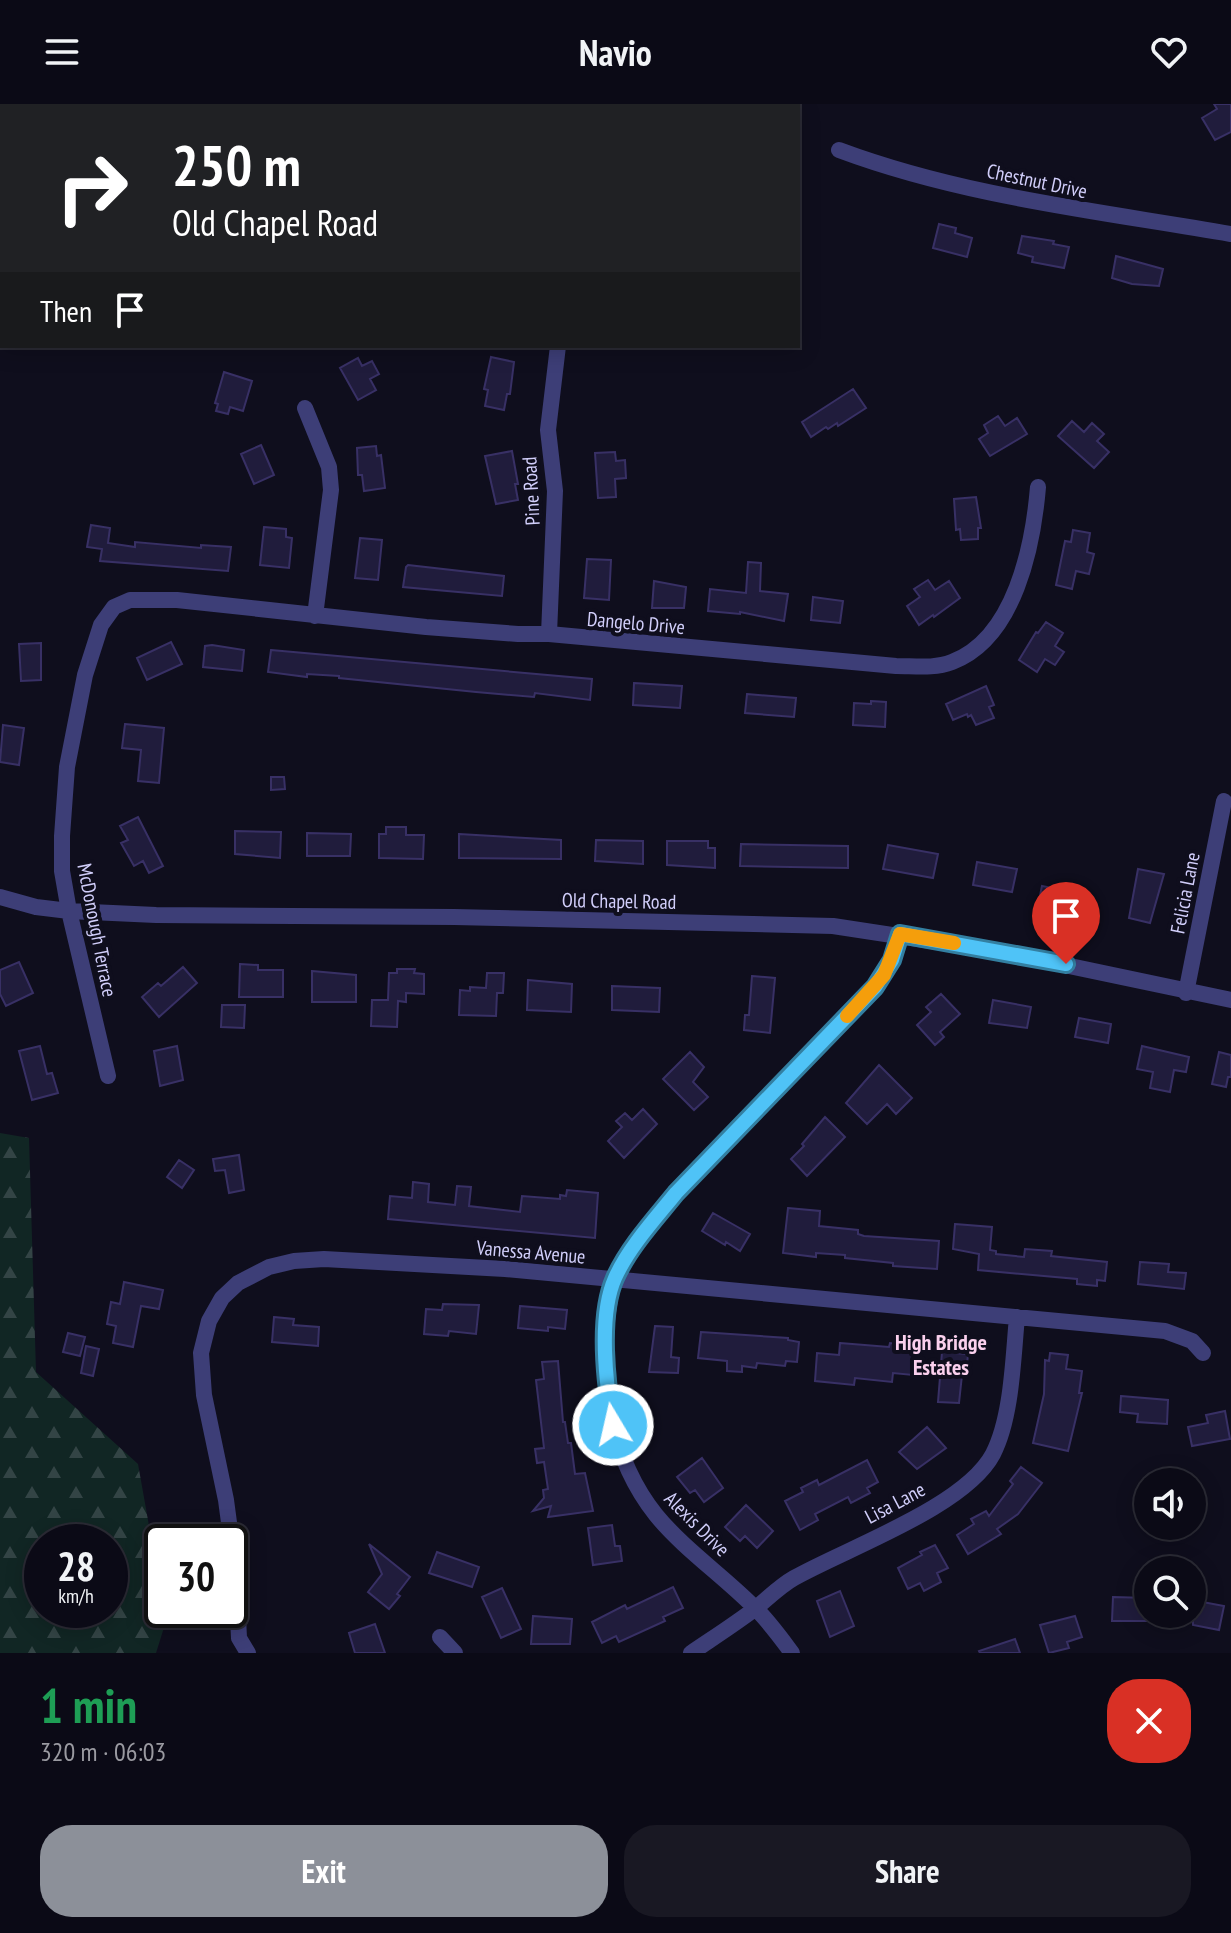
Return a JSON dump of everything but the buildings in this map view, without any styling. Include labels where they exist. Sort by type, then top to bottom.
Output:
[{"type":"street","name":"Chestnut Drive","points":[[839,150],[1023,200],[1231,234]]},
{"type":"street","name":"Pine Road","points":[[549,634],[555,491],[548,430],[558,348]]},
{"type":"street","points":[[305,408],[329,467],[331,490],[315,616]]},
{"type":"street","name":"Dangelo Drive","points":[[114,607],[130,600],[177,600],[315,616],[925,667],[951,663],[973,651],[984,642],[1004,614],[1020,580],[1036,514],[1038,487]]},
{"type":"street","name":"McDonough Terrace","points":[[108,1076],[62,871],[67,767],[93,646],[101,625],[114,607]]},
{"type":"street","name":"Felicia Lane","points":[[1186,993],[1224,801]]},
{"type":"street","name":"Old Chapel Road","points":[[0,897],[36,907],[69,911],[156,915],[454,917],[833,926],[900,934],[1066,964],[1186,993],[1231,1000]]},
{"type":"street","name":"Alexis Drive","points":[[792,1653],[756,1608],[670,1531],[644,1499],[624,1462],[613,1425],[605,1360],[606,1325],[614,1279],[653,1220],[875,987],[892,960],[900,934]]},
{"type":"street","name":"Vanessa Avenue","points":[[248,1653],[239,1638],[236,1575],[226,1500],[204,1395],[201,1353],[214,1309],[231,1289],[269,1267],[324,1259],[505,1269],[614,1279],[1165,1331],[1192,1341],[1203,1353]]},
{"type":"street","name":"Lisa Lane","points":[[691,1653],[793,1579],[935,1505],[984,1468],[994,1453],[1001,1432],[1017,1317]]},
{"type":"street","points":[[440,1637],[455,1653]]},
{"type":"green space","points":[[0,1133],[29,1138],[36,1372],[138,1464],[149,1524],[144,1524],[144,1628],[164,1628],[156,1653],[0,1653]]},
{"type":"slow traffic","points":[[847,1016],[884,975],[900,934],[954,943]]},
{"type":"district","name":"High Bridge Estates","points":[[941,1354]]},
{"type":"route","points":[[613,1425],[605,1360],[606,1325],[614,1279],[653,1220],[676,1193],[875,987],[892,960],[900,934],[1066,964]]}]
